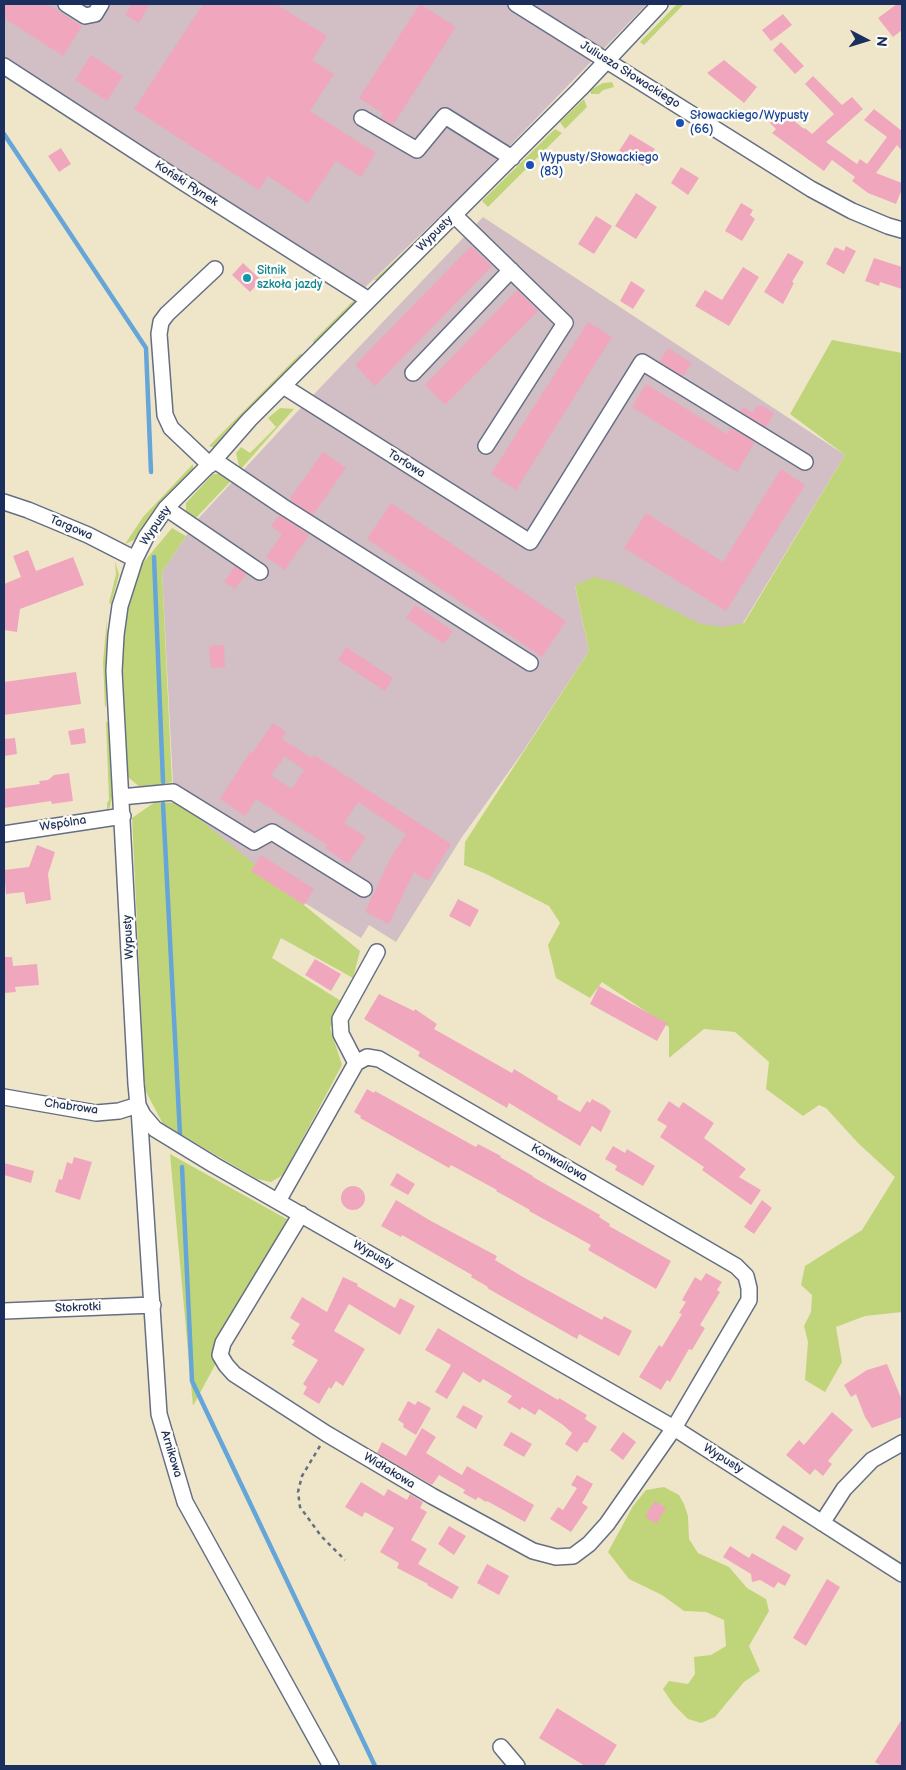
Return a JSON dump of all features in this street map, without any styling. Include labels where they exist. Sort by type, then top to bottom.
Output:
[{"type":"street","points":[[66,4],[85,16],[95,14],[101,4]]},
{"type":"street","name":"Juliusza Słowackiego","points":[[516,4],[811,189],[852,211],[902,230]]},
{"type":"street","points":[[606,60],[660,4]]},
{"type":"street","name":"Wypusty","points":[[606,60],[512,158],[249,420],[212,462],[166,508],[146,537],[135,559],[120,606],[114,671],[138,1105],[155,1130],[674,1428],[902,1574]]},
{"type":"street","name":"Koński Rynek","points":[[4,66],[189,187],[369,300]]},
{"type":"street","points":[[362,118],[417,150],[445,116],[512,158]]},
{"type":"street","points":[[454,215],[566,323],[486,446]]},
{"type":"street","points":[[215,268],[161,322],[160,334],[165,415],[171,428],[212,462],[530,663]]},
{"type":"street","points":[[413,374],[511,270]]},
{"type":"street","name":"Torfowa","points":[[283,386],[530,542],[642,362],[805,462]]},
{"type":"street","name":"Targowa","points":[[4,502],[88,535],[135,559]]},
{"type":"street","points":[[166,508],[260,572]]},
{"type":"street","points":[[122,797],[173,792],[254,842],[272,832],[364,890]]},
{"type":"street","name":"Wspólna","points":[[4,834],[123,816]]},
{"type":"street","points":[[278,1201],[356,1063],[341,1034],[340,1019],[377,952]]},
{"type":"street","name":"Konwaliowa","points":[[356,1063],[367,1057],[379,1059],[736,1266],[746,1276],[749,1300],[674,1428]]},
{"type":"street","name":"Chabrowa","points":[[4,1097],[96,1113],[120,1110],[138,1105]]},
{"type":"street","name":"Arnikowa","points":[[138,1105],[159,1414],[185,1502],[331,1766]]},
{"type":"street","name":"Widłakowa","points":[[301,1214],[223,1343],[220,1355],[234,1374],[327,1434],[432,1496],[533,1551],[556,1557],[573,1556],[589,1544],[607,1524],[674,1428]]},
{"type":"street","name":"Stokrotki","points":[[4,1311],[153,1305]]},
{"type":"street","points":[[822,1523],[844,1489],[872,1460],[902,1443]]},
{"type":"street","points":[[502,1747],[517,1766]]},
{"type":"path","points":[[327,1434],[302,1476],[298,1492],[300,1507],[322,1536],[345,1560]]},
{"type":"shaded area","points":[[4,4],[647,4],[461,196],[357,295],[4,66]]},
{"type":"shaded area","points":[[483,217],[845,455],[714,671],[575,586],[589,651],[522,753],[462,837],[396,942],[369,925],[361,938],[175,822],[162,572],[196,521]]},
{"type":"green space","points":[[677,4],[684,4],[644,45],[640,42]]},
{"type":"green space","points":[[612,82],[614,87],[603,90],[599,94],[591,94],[590,90],[603,83]]},
{"type":"green space","points":[[584,99],[587,107],[565,129],[560,122]]},
{"type":"green space","points":[[555,129],[562,133],[488,207],[482,201]]},
{"type":"green space","points":[[433,225],[381,280],[374,280]]},
{"type":"green space","points":[[361,293],[360,301],[314,349],[313,341]]},
{"type":"green space","points":[[832,340],[902,353],[902,1312],[865,1316],[836,1327],[842,1362],[825,1392],[805,1380],[808,1342],[804,1326],[811,1312],[812,1295],[801,1285],[805,1266],[862,1230],[895,1177],[858,1143],[826,1108],[819,1105],[803,1116],[766,1089],[769,1062],[735,1032],[704,1029],[669,1058],[669,1027],[602,982],[590,998],[556,978],[548,945],[560,923],[549,906],[464,865],[465,842],[589,651],[575,585],[595,577],[617,583],[701,624],[724,627],[744,623],[845,455],[790,414]]},
{"type":"green space","points":[[300,354],[308,355],[215,448],[209,446]]},
{"type":"green space","points":[[280,408],[294,409],[240,470],[236,453],[241,447],[250,453],[276,427],[268,418]]},
{"type":"green space","points":[[193,464],[193,469],[134,540],[125,544],[143,517]]},
{"type":"green space","points":[[213,474],[221,474],[231,481],[195,519],[186,511],[186,503]]},
{"type":"green space","points":[[172,528],[186,536],[162,572],[172,782],[142,789],[128,777],[122,652],[124,623],[142,564]]},
{"type":"green space","points":[[115,561],[119,575],[111,604],[109,603],[116,574]]},
{"type":"green space","points":[[107,618],[106,707],[105,707],[103,662]]},
{"type":"green space","points":[[106,722],[108,722],[112,797],[110,807],[107,810],[109,800]]},
{"type":"green space","points":[[155,802],[180,803],[360,951],[353,978],[281,938],[272,958],[341,1001],[330,1028],[342,1065],[283,1175],[271,1182],[257,1179],[163,1124],[145,1090],[132,818]]},
{"type":"green space","points":[[170,1154],[292,1222],[193,1406]]},
{"type":"green space","points":[[664,1487],[679,1495],[684,1504],[688,1516],[689,1539],[698,1553],[729,1567],[747,1588],[766,1599],[769,1611],[749,1646],[760,1671],[744,1682],[715,1717],[701,1723],[688,1719],[673,1704],[663,1689],[669,1681],[688,1684],[695,1674],[694,1657],[711,1655],[726,1646],[724,1620],[706,1612],[684,1611],[662,1595],[629,1579],[608,1552],[633,1506],[646,1490]]},
{"type":"building","points":[[4,4],[47,4],[82,26],[63,56],[4,18]]},
{"type":"building","points":[[132,4],[150,4],[139,23],[125,15]]},
{"type":"building","points":[[203,4],[276,4],[327,36],[312,60],[334,74],[310,111],[376,153],[361,177],[336,161],[308,203],[268,176],[259,190],[134,109]]},
{"type":"building","points":[[420,4],[456,27],[393,125],[380,118],[383,113],[359,98]]},
{"type":"building","points":[[897,4],[902,4],[902,30],[893,37],[878,18]]},
{"type":"building","points":[[783,14],[792,25],[771,41],[762,30]]},
{"type":"building","points":[[781,42],[804,66],[795,74],[773,50]]},
{"type":"building","points":[[91,55],[123,76],[107,101],[75,80]]},
{"type":"building","points":[[724,60],[757,87],[744,103],[707,73]]},
{"type":"building","points":[[813,76],[842,105],[852,97],[863,109],[826,142],[857,164],[860,159],[867,164],[887,137],[864,120],[874,109],[902,131],[902,151],[897,145],[876,173],[902,183],[902,189],[896,204],[868,193],[852,181],[855,177],[832,160],[824,171],[772,133],[776,129],[770,123],[781,110],[812,134],[834,114],[805,84]]},
{"type":"building","points":[[630,134],[655,149],[643,166],[619,151]]},
{"type":"building","points":[[61,148],[71,164],[59,172],[48,156]]},
{"type":"building","points":[[681,167],[699,178],[688,195],[671,183]]},
{"type":"building","points":[[636,193],[657,207],[636,239],[615,226]]},
{"type":"building","points":[[741,203],[753,210],[750,215],[755,219],[742,241],[725,231]]},
{"type":"building","points":[[596,216],[612,226],[594,254],[578,244]]},
{"type":"building","points":[[471,246],[492,266],[375,386],[355,365]]},
{"type":"building","points":[[846,246],[856,251],[844,274],[826,264],[835,247],[844,251]]},
{"type":"building","points":[[788,253],[804,262],[792,282],[794,283],[783,304],[764,292]]},
{"type":"building","points":[[874,258],[902,267],[902,289],[880,282],[879,286],[865,281]]},
{"type":"building","name":"Sitnik szkoła jazdy","points":[[243,263],[261,280],[250,292],[232,275]]},
{"type":"building","points":[[743,267],[759,277],[729,326],[695,306],[705,290],[722,300]]},
{"type":"building","points":[[631,281],[645,290],[633,309],[620,301]]},
{"type":"building","points":[[517,290],[538,311],[445,405],[425,385]]},
{"type":"building","points":[[588,322],[612,337],[516,490],[491,474]]},
{"type":"building","points":[[668,348],[692,363],[683,376],[659,362]]},
{"type":"building","points":[[646,384],[727,434],[731,428],[755,442],[737,472],[632,407]]},
{"type":"building","points":[[757,405],[760,407],[761,405],[774,413],[766,427],[740,411],[743,407],[753,413]]},
{"type":"building","points":[[323,452],[346,468],[313,515],[290,500],[290,498]]},
{"type":"building","points":[[781,469],[805,485],[726,611],[624,548],[646,513],[723,562]]},
{"type":"building","points":[[391,503],[566,621],[542,657],[367,539]]},
{"type":"building","points":[[279,515],[309,535],[285,570],[266,557],[282,534],[271,526]]},
{"type":"building","points":[[28,550],[36,571],[73,557],[84,585],[20,609],[17,632],[4,630],[4,584],[21,577],[13,556]]},
{"type":"building","points":[[235,566],[246,574],[235,589],[224,582]]},
{"type":"building","points":[[415,605],[453,631],[444,644],[406,618]]},
{"type":"building","points":[[224,645],[225,667],[211,668],[209,646]]},
{"type":"building","points":[[346,647],[393,678],[385,691],[338,660]]},
{"type":"building","points":[[76,672],[81,704],[4,715],[4,682]]},
{"type":"building","points":[[273,723],[286,732],[282,739],[312,758],[314,755],[451,844],[428,881],[414,872],[389,924],[365,912],[390,859],[406,834],[358,802],[344,823],[366,837],[348,864],[325,848],[327,845],[256,799],[245,816],[220,799],[250,752],[252,753]],"holes":[[[285,756],[304,770],[292,789],[271,775]]]},
{"type":"building","points":[[84,728],[86,743],[71,745],[68,731]]},
{"type":"building","points":[[15,738],[17,754],[4,756],[4,739]]},
{"type":"building","points":[[69,773],[73,801],[52,804],[51,801],[4,808],[4,789],[40,784],[39,781],[48,780],[54,775]]},
{"type":"building","points":[[37,845],[55,852],[48,874],[51,900],[26,904],[24,892],[6,894],[4,870],[29,867]]},
{"type":"building","points":[[261,855],[314,889],[304,905],[251,871]]},
{"type":"building","points":[[458,899],[479,910],[470,927],[449,916]]},
{"type":"building","points":[[4,957],[12,957],[13,966],[37,964],[39,985],[15,987],[16,992],[4,993]]},
{"type":"building","points":[[315,959],[341,974],[331,991],[305,975]]},
{"type":"building","points":[[599,986],[667,1023],[657,1041],[590,1004]]},
{"type":"building","points":[[379,994],[414,1011],[415,1009],[437,1024],[434,1029],[512,1073],[514,1069],[558,1096],[557,1099],[580,1112],[587,1101],[590,1103],[592,1099],[605,1106],[611,1111],[601,1132],[592,1126],[580,1146],[509,1103],[507,1108],[418,1056],[420,1052],[364,1019]]},
{"type":"building","points":[[367,1089],[374,1093],[375,1091],[476,1147],[478,1144],[501,1156],[533,1177],[600,1215],[599,1217],[610,1224],[609,1226],[671,1261],[656,1289],[588,1250],[591,1245],[529,1211],[497,1190],[451,1165],[449,1168],[360,1118],[361,1116],[354,1112]]},
{"type":"building","points":[[669,1101],[679,1108],[683,1102],[714,1123],[704,1138],[746,1169],[739,1177],[761,1190],[751,1205],[702,1170],[704,1167],[660,1137],[667,1126],[657,1120]]},
{"type":"building","points":[[613,1146],[625,1153],[627,1149],[655,1166],[643,1186],[615,1170],[617,1166],[605,1159]]},
{"type":"building","points":[[74,1157],[92,1162],[80,1200],[55,1192],[59,1179],[62,1180],[67,1162],[72,1164]]},
{"type":"building","points":[[4,1163],[34,1171],[31,1183],[4,1175]]},
{"type":"building","points":[[397,1173],[415,1184],[408,1195],[390,1185]]},
{"type":"building","points":[[353,1186],[362,1189],[365,1198],[362,1207],[353,1210],[344,1207],[341,1198],[344,1189]]},
{"type":"building","points":[[396,1200],[497,1256],[495,1260],[523,1277],[602,1320],[604,1316],[632,1331],[619,1356],[579,1334],[577,1339],[487,1288],[471,1277],[472,1275],[402,1235],[401,1237],[381,1226]]},
{"type":"building","points":[[762,1200],[772,1208],[754,1234],[744,1227]]},
{"type":"building","points":[[706,1273],[722,1282],[717,1290],[720,1292],[700,1325],[705,1328],[692,1350],[689,1349],[670,1382],[667,1380],[661,1390],[639,1377],[659,1345],[662,1347],[682,1314],[679,1313],[686,1302],[682,1300],[695,1277],[701,1281]]},
{"type":"building","points":[[343,1277],[358,1284],[357,1286],[395,1308],[400,1298],[415,1306],[400,1335],[349,1304],[334,1331],[365,1349],[343,1386],[336,1381],[331,1389],[329,1387],[319,1404],[303,1394],[307,1387],[303,1384],[318,1360],[292,1345],[295,1341],[291,1338],[300,1324],[290,1318],[302,1297],[327,1312]]},
{"type":"building","points":[[438,1328],[558,1400],[559,1398],[587,1415],[585,1419],[597,1427],[587,1443],[584,1442],[577,1452],[565,1444],[572,1433],[563,1425],[539,1409],[535,1415],[522,1407],[520,1410],[507,1402],[512,1396],[483,1379],[480,1383],[463,1372],[447,1399],[435,1392],[451,1365],[425,1350]]},
{"type":"building","points":[[887,1364],[902,1400],[902,1417],[872,1428],[865,1417],[856,1394],[851,1397],[844,1385],[867,1370]]},
{"type":"building","points":[[408,1401],[415,1405],[418,1401],[431,1408],[416,1435],[403,1427],[404,1424],[398,1420]]},
{"type":"building","points":[[463,1405],[483,1416],[476,1429],[456,1417]]},
{"type":"building","points":[[832,1412],[853,1430],[828,1461],[832,1464],[823,1476],[815,1469],[810,1475],[786,1455],[799,1440],[804,1445]]},
{"type":"building","points":[[422,1428],[436,1437],[426,1453],[462,1475],[467,1466],[534,1505],[525,1522],[487,1501],[478,1497],[476,1500],[463,1493],[465,1490],[439,1475],[432,1485],[377,1453],[382,1442],[406,1456]]},
{"type":"building","points":[[511,1432],[532,1444],[524,1457],[503,1445]]},
{"type":"building","points":[[623,1432],[636,1442],[623,1460],[610,1450]]},
{"type":"building","points":[[577,1475],[593,1484],[582,1503],[588,1507],[571,1532],[550,1519],[558,1507],[563,1510],[577,1488],[571,1485]]},
{"type":"building","points":[[361,1482],[384,1496],[388,1489],[407,1500],[410,1494],[423,1502],[420,1508],[427,1512],[411,1540],[427,1549],[418,1564],[459,1587],[452,1599],[397,1568],[399,1563],[380,1552],[394,1528],[365,1512],[362,1517],[345,1507]]},
{"type":"building","points":[[655,1501],[666,1508],[656,1524],[645,1516]]},
{"type":"building","points":[[783,1525],[804,1538],[796,1551],[775,1538]]},
{"type":"building","points":[[449,1526],[466,1536],[454,1555],[438,1544]]},
{"type":"building","points":[[730,1546],[749,1558],[752,1553],[791,1575],[785,1586],[778,1582],[774,1588],[760,1580],[752,1582],[751,1574],[723,1557]]},
{"type":"building","points":[[487,1564],[509,1576],[499,1595],[477,1583]]},
{"type":"building","points":[[827,1579],[840,1587],[806,1646],[793,1638]]},
{"type":"building","points":[[557,1708],[617,1745],[604,1766],[585,1766],[539,1738]]},
{"type":"building","points":[[902,1719],[902,1766],[882,1766],[875,1762]]},
{"type":"waterway","points":[[4,134],[146,348],[151,472]]},
{"type":"waterway","points":[[154,557],[163,782]]},
{"type":"waterway","points":[[163,804],[180,1135]]},
{"type":"waterway","points":[[182,1167],[192,1381],[375,1766]]},
{"type":"place","name":"Słowackiego/Wypusty (66)","points":[[680,123]]},
{"type":"place","name":"Wypusty/Słowackiego (83)","points":[[530,165]]},
{"type":"place","name":"Sitnik szkoła jazdy","points":[[247,278]]}]
